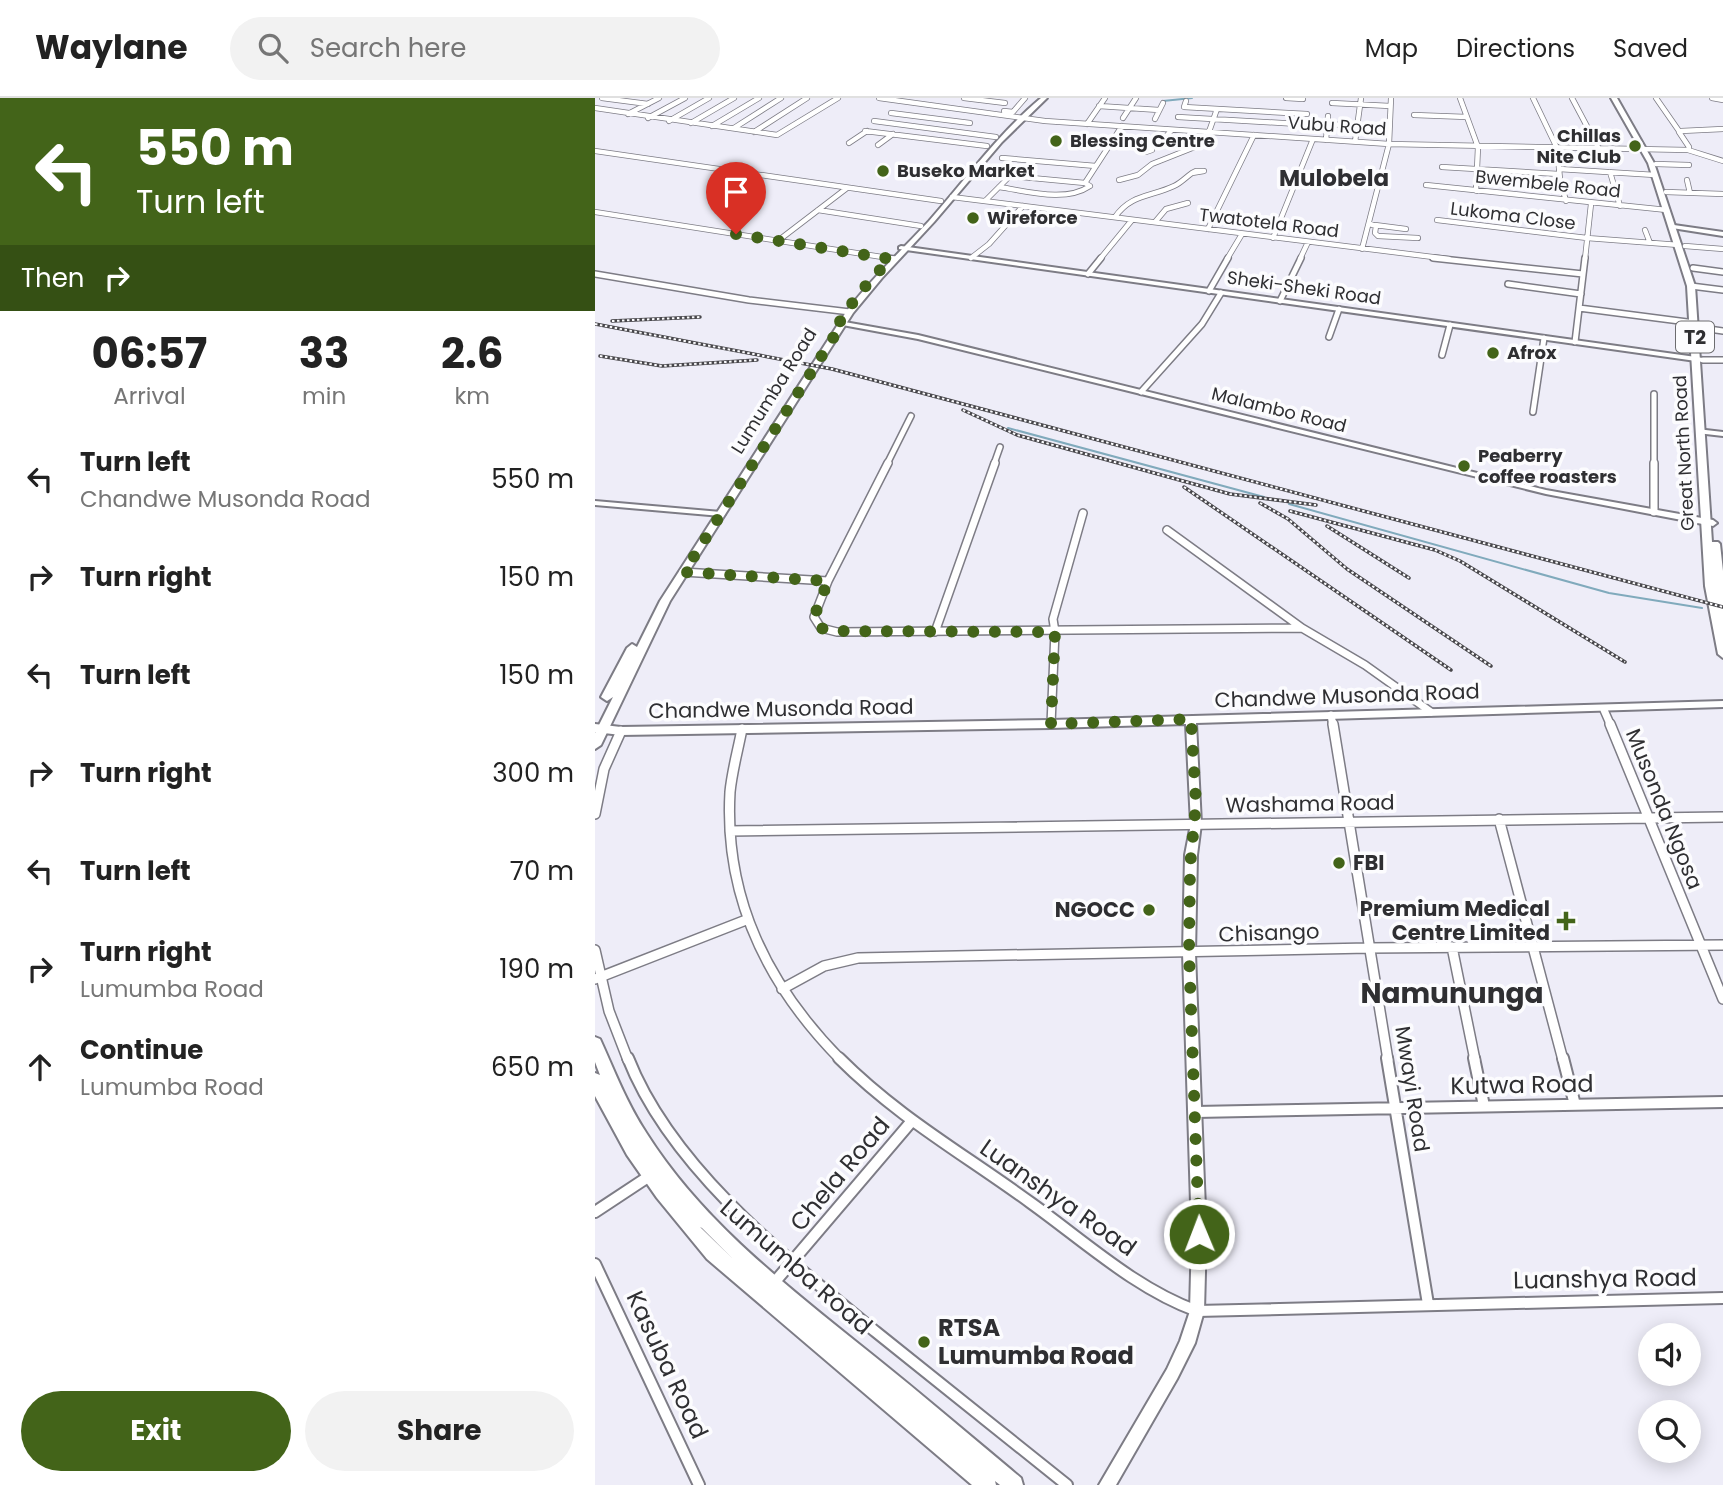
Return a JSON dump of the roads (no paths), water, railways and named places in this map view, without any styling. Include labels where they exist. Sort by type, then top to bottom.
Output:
[{"type":"main road","name":"Lumumba Road","points":[[903,248],[987,146],[1038,98]]},
{"type":"main road","name":"Lumumba Road","points":[[595,745],[597,727],[656,604],[840,323],[873,281],[952,197],[1019,116],[1044,98]]},
{"type":"main road","name":"Great North Road","points":[[1616,98],[1656,163],[1694,286]]},
{"type":"main road","name":"Great North Road","points":[[1648,150],[1667,210],[1677,228]]},
{"type":"main road","name":"Great North Road","points":[[1682,245],[1692,268],[1698,325],[1712,604],[1723,654]]},
{"type":"main road","name":"Lumumba Road","points":[[597,727],[716,515]]},
{"type":"main road","name":"Great North Road","points":[[1709,522],[1723,617]]},
{"type":"main road","name":"Lumumba Road","points":[[595,1044],[621,1105],[686,1223],[713,1253],[987,1485]]},
{"type":"main road","name":"Lumumba Road","points":[[595,1080],[619,1129],[655,1171],[748,1265],[1014,1485]]},
{"type":"street","points":[[602,98],[648,104]]},
{"type":"street","points":[[628,114],[659,98]]},
{"type":"street","points":[[648,118],[685,98]]},
{"type":"street","points":[[669,121],[709,98]]},
{"type":"street","points":[[690,124],[734,98]]},
{"type":"street","points":[[712,126],[759,98]]},
{"type":"street","points":[[733,129],[781,98]]},
{"type":"street","points":[[754,132],[806,98]]},
{"type":"street","points":[[595,108],[690,124],[781,134],[838,98]]},
{"type":"street","name":"Vubu Road","points":[[879,98],[1122,127],[1389,144],[1688,150],[1723,161]]},
{"type":"street","points":[[930,104],[938,98]]},
{"type":"street","points":[[964,98],[1005,103]]},
{"type":"street","points":[[997,111],[1013,111],[1025,98]]},
{"type":"street","points":[[1087,124],[1105,98]]},
{"type":"street","points":[[1123,118],[1136,98]]},
{"type":"street","points":[[1286,98],[1303,99],[1299,114]]},
{"type":"street","points":[[1355,142],[1361,98]]},
{"type":"street","points":[[1362,249],[1372,225],[1389,144],[1391,98]]},
{"type":"street","points":[[1459,98],[1478,147],[1476,191]]},
{"type":"street","points":[[1533,98],[1557,148],[1566,201]]},
{"type":"street","points":[[1572,98],[1599,149]]},
{"type":"street","points":[[1656,98],[1680,132],[1689,147],[1688,150]]},
{"type":"street","points":[[1712,98],[1723,100]]},
{"type":"street","points":[[997,111],[1010,99]]},
{"type":"street","points":[[1186,100],[1184,107],[1307,114]]},
{"type":"street","points":[[1326,140],[1332,100],[1390,106]]},
{"type":"street","points":[[900,114],[916,103]]},
{"type":"street","points":[[1155,118],[1163,103]]},
{"type":"street","points":[[1099,106],[1159,110]]},
{"type":"street","points":[[936,118],[950,107]]},
{"type":"street","points":[[1119,180],[1138,175],[1152,164],[1205,143],[1217,109]]},
{"type":"street","points":[[958,132],[984,111]]},
{"type":"street","points":[[891,113],[970,123]]},
{"type":"street","points":[[1273,136],[1277,113]]},
{"type":"street","points":[[1414,115],[1467,117]]},
{"type":"street","points":[[914,126],[926,117]]},
{"type":"street","points":[[1178,117],[1297,124]]},
{"type":"street","points":[[874,121],[996,137]]},
{"type":"street","points":[[1328,124],[1388,128]]},
{"type":"street","points":[[912,137],[923,127]]},
{"type":"street","points":[[1085,183],[1122,127]]},
{"type":"street","points":[[1680,132],[1723,129]]},
{"type":"street","points":[[1146,152],[1152,150],[1147,144],[1162,141],[1172,130]]},
{"type":"street","points":[[849,143],[866,131],[987,146]]},
{"type":"street","points":[[878,145],[894,134]]},
{"type":"street","points":[[1208,229],[1254,135]]},
{"type":"street","points":[[1273,238],[1313,139]]},
{"type":"street","points":[[595,151],[941,201]]},
{"type":"street","points":[[1002,158],[1096,166]]},
{"type":"street","points":[[1656,163],[1689,165]]},
{"type":"street","points":[[1442,167],[1655,175]]},
{"type":"street","points":[[1584,171],[1587,181]]},
{"type":"street","points":[[1610,172],[1620,206]]},
{"type":"street","points":[[1115,217],[1135,197],[1175,186],[1190,173]]},
{"type":"street","points":[[985,201],[999,187],[1010,176],[1085,183],[1090,186],[1085,191],[1065,195],[999,187]]},
{"type":"street","points":[[1688,180],[1690,193]]},
{"type":"street","name":"Bwembele Road","points":[[1426,185],[1667,210]]},
{"type":"street","points":[[779,240],[847,188]]},
{"type":"street","points":[[1666,192],[1723,194]]},
{"type":"street","name":"Twatotela Road","points":[[952,197],[1583,274]]},
{"type":"street","points":[[1156,222],[1166,209],[1188,202]]},
{"type":"street","points":[[1575,342],[1591,204]]},
{"type":"street","points":[[971,258],[989,244],[1023,206]]},
{"type":"street","points":[[818,210],[921,226]]},
{"type":"street","points":[[595,212],[893,259]]},
{"type":"street","points":[[1088,274],[1132,220]]},
{"type":"street","name":"Lukoma Close","points":[[1437,220],[1587,239],[1723,248]]},
{"type":"street","points":[[1372,225],[1406,229]]},
{"type":"street","points":[[1372,225],[1378,236],[1418,238]]},
{"type":"street","points":[[1677,228],[1723,234]]},
{"type":"street","points":[[1645,230],[1650,243]]},
{"type":"street","points":[[1209,291],[1242,234]]},
{"type":"street","points":[[1279,301],[1308,242]]},
{"type":"street","name":"Sheki-Sheki Road","points":[[903,248],[1700,359]]},
{"type":"street","points":[[1692,268],[1723,272]]},
{"type":"street","points":[[595,274],[748,300],[848,312]]},
{"type":"street","points":[[1508,284],[1581,294]]},
{"type":"street","points":[[1694,286],[1723,290]]},
{"type":"street","points":[[1141,392],[1202,324],[1221,293]]},
{"type":"street","points":[[1579,308],[1723,331]]},
{"type":"street","points":[[1329,337],[1339,309]]},
{"type":"street","name":"Malambo Road","points":[[840,323],[918,337],[1546,492],[1709,522]]},
{"type":"street","points":[[1442,355],[1450,325]]},
{"type":"street","points":[[1533,412],[1544,338]]},
{"type":"street","points":[[1700,359],[1723,360]]},
{"type":"street","points":[[1654,394],[1654,512]]},
{"type":"street","points":[[911,416],[815,611],[816,622],[821,628],[837,632],[1302,628]]},
{"type":"street","points":[[1704,432],[1723,434]]},
{"type":"street","points":[[935,632],[1000,447]]},
{"type":"street","points":[[595,505],[716,515]]},
{"type":"street","points":[[1051,724],[1055,632],[1053,619],[1083,513]]},
{"type":"street","points":[[1167,530],[1302,628],[1365,665],[1431,712]]},
{"type":"street","points":[[684,572],[828,581]]},
{"type":"street","name":"Chandwe Musonda Road","points":[[597,727],[621,731],[1051,724],[1431,712],[1604,710],[1723,704]]},
{"type":"street","name":"Musonda Ngosa","points":[[1604,710],[1723,999]]},
{"type":"street","name":"Mwayi Road","points":[[1331,716],[1429,1304]]},
{"type":"street","points":[[1107,1485],[1173,1374],[1197,1311],[1199,1234],[1189,953],[1191,855],[1196,824],[1191,719]]},
{"type":"street","name":"Luanshya Road","points":[[743,729],[732,783],[730,831],[736,875],[746,920],[767,966],[782,989],[823,1043],[911,1122],[984,1170],[1164,1298],[1197,1311],[1723,1298]]},
{"type":"street","points":[[595,809],[604,769],[621,731]]},
{"type":"street","name":"Washama Road","points":[[730,831],[1723,817]]},
{"type":"street","points":[[1499,819],[1575,1105]]},
{"type":"street","points":[[597,978],[746,920]]},
{"type":"street","name":"Chisango","points":[[782,989],[824,966],[858,958],[1369,948],[1723,945]]},
{"type":"street","points":[[1452,947],[1484,1106]]},
{"type":"street","points":[[595,950],[597,978],[632,1066],[665,1127],[728,1204],[792,1264],[1067,1485]]},
{"type":"street","name":"Kutwa Road","points":[[1196,1112],[1723,1102]]},
{"type":"street","name":"Chela Road","points":[[773,1284],[911,1122]]},
{"type":"street","points":[[595,1212],[655,1171]]},
{"type":"street","name":"Kasuba Road","points":[[595,1264],[699,1485]]},
{"type":"waterway","points":[[1163,101],[1192,98]]},
{"type":"waterway","points":[[731,182],[762,185]]},
{"type":"waterway","points":[[1008,428],[1264,497]]},
{"type":"waterway","points":[[1289,504],[1609,593],[1702,608]]},
{"type":"railway","points":[[612,321],[700,317]]},
{"type":"railway","points":[[595,324],[832,369],[1723,607]]},
{"type":"railway","points":[[600,356],[662,366],[757,360]]},
{"type":"railway","points":[[963,410],[1017,435],[1230,494],[1316,505]]},
{"type":"railway","points":[[1184,487],[1451,670]]},
{"type":"railway","points":[[1260,503],[1288,519],[1347,569],[1491,666]]},
{"type":"railway","points":[[1290,511],[1435,550],[1460,561],[1625,662]]},
{"type":"railway","points":[[1327,526],[1409,578]]},
{"type":"place","name":"Blessing Centre","points":[[1056,141]]},
{"type":"place","name":"Chillas Nite Club","points":[[1635,146]]},
{"type":"place","name":"Buseko Market","points":[[883,171]]},
{"type":"place","name":"Wireforce","points":[[973,218]]},
{"type":"place","name":"Afrox","points":[[1493,353]]},
{"type":"place","name":"Peaberry coffee roasters","points":[[1464,466]]},
{"type":"place","name":"FBI","points":[[1339,863]]},
{"type":"place","name":"NGOCC","points":[[1149,910]]},
{"type":"place","name":"Premium Medical Centre Limited","points":[[1566,921]]},
{"type":"place","name":"RTSA Lumumba Road","points":[[924,1342]]},
{"type":"district","name":"Mulobela","points":[[1334,178]]},
{"type":"district","name":"Namununga","points":[[1452,993]]}]
